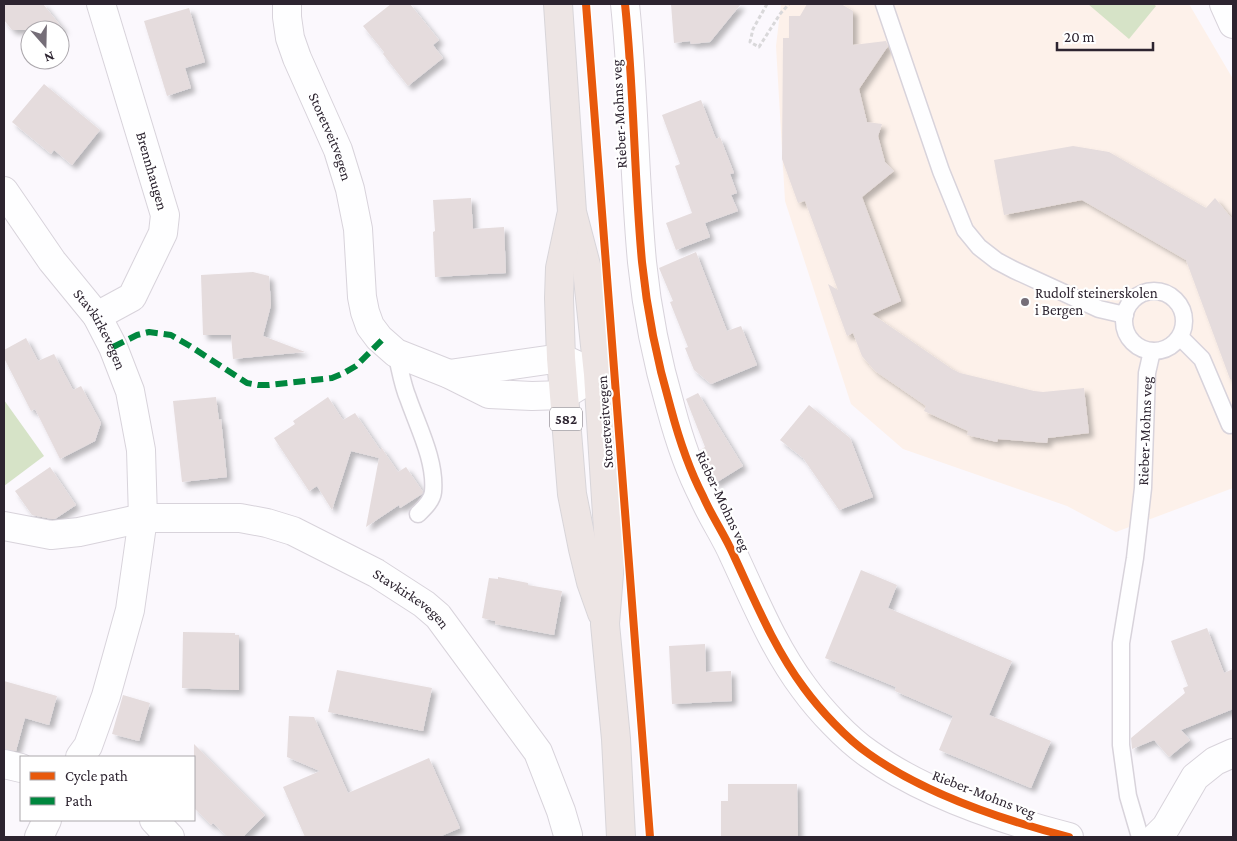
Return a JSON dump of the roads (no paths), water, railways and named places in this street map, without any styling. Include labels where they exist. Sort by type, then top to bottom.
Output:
[{"type":"main road","name":"Storetveitvegen","points":[[558,4],[572,212],[587,268],[598,374],[610,561],[605,624],[616,739],[620,837]]},
{"type":"main road","name":"Storetveitvegen","points":[[572,212],[560,268],[558,298],[561,358],[572,494],[582,549],[605,624]]},
{"type":"street","name":"Brennhaugen","points":[[96,316],[132,297],[163,233],[165,215],[101,4]]},
{"type":"street","name":"Storetveitvegen","points":[[287,4],[290,38],[338,150],[350,189],[358,229],[364,312],[370,326],[379,338],[396,353],[449,374],[488,394],[532,396],[564,394]]},
{"type":"street","name":"Rieber-Mohns veg","points":[[625,4],[642,264],[659,362],[670,408],[690,468],[702,495],[731,548],[773,638],[805,690],[838,727],[866,752],[920,784],[941,794],[978,809],[1069,837]]},
{"type":"street","points":[[1224,4],[1233,24]]},
{"type":"street","name":"Stavkirkevegen","points":[[4,191],[52,261],[96,316],[113,347],[130,391],[141,450],[144,518],[130,610],[90,754]]},
{"type":"street","name":"Storetveitvegen","points":[[449,374],[561,358],[598,374]]},
{"type":"street","points":[[564,394],[598,374]]},
{"type":"street","name":"Stavkirkevegen","points":[[4,526],[50,535],[79,532],[144,518],[240,518],[267,523],[293,531],[376,572],[424,604],[438,616],[538,752],[561,811],[568,835]]},
{"type":"street","points":[[1156,837],[1166,827],[1195,778],[1214,761],[1233,753]]},
{"type":"street","points":[[4,764],[20,768]]},
{"type":"street","points":[[39,837],[47,821]]},
{"type":"street","points":[[155,821],[170,837]]},
{"type":"lane","points":[[884,4],[941,171],[965,230],[979,247],[997,261],[1099,309],[1125,315]]},
{"type":"lane","points":[[1155,291],[1165,293],[1174,298],[1181,307],[1184,316],[1184,327],[1180,336],[1175,343],[1160,351],[1142,348],[1134,343],[1128,335],[1125,315],[1129,306],[1136,298],[1145,293],[1155,291]]},
{"type":"lane","points":[[1180,336],[1202,359],[1230,425],[1233,424]]},
{"type":"lane","name":"Rieber-Mohns veg","points":[[1140,837],[1128,796],[1121,746],[1121,643],[1135,558],[1142,497],[1147,373],[1152,351]]},
{"type":"lane","points":[[396,353],[406,396],[428,451],[433,475],[433,494],[427,505],[418,514]]},
{"type":"place","name":"Rudolf steinerskolen i Bergen","points":[[1025,302]]}]
